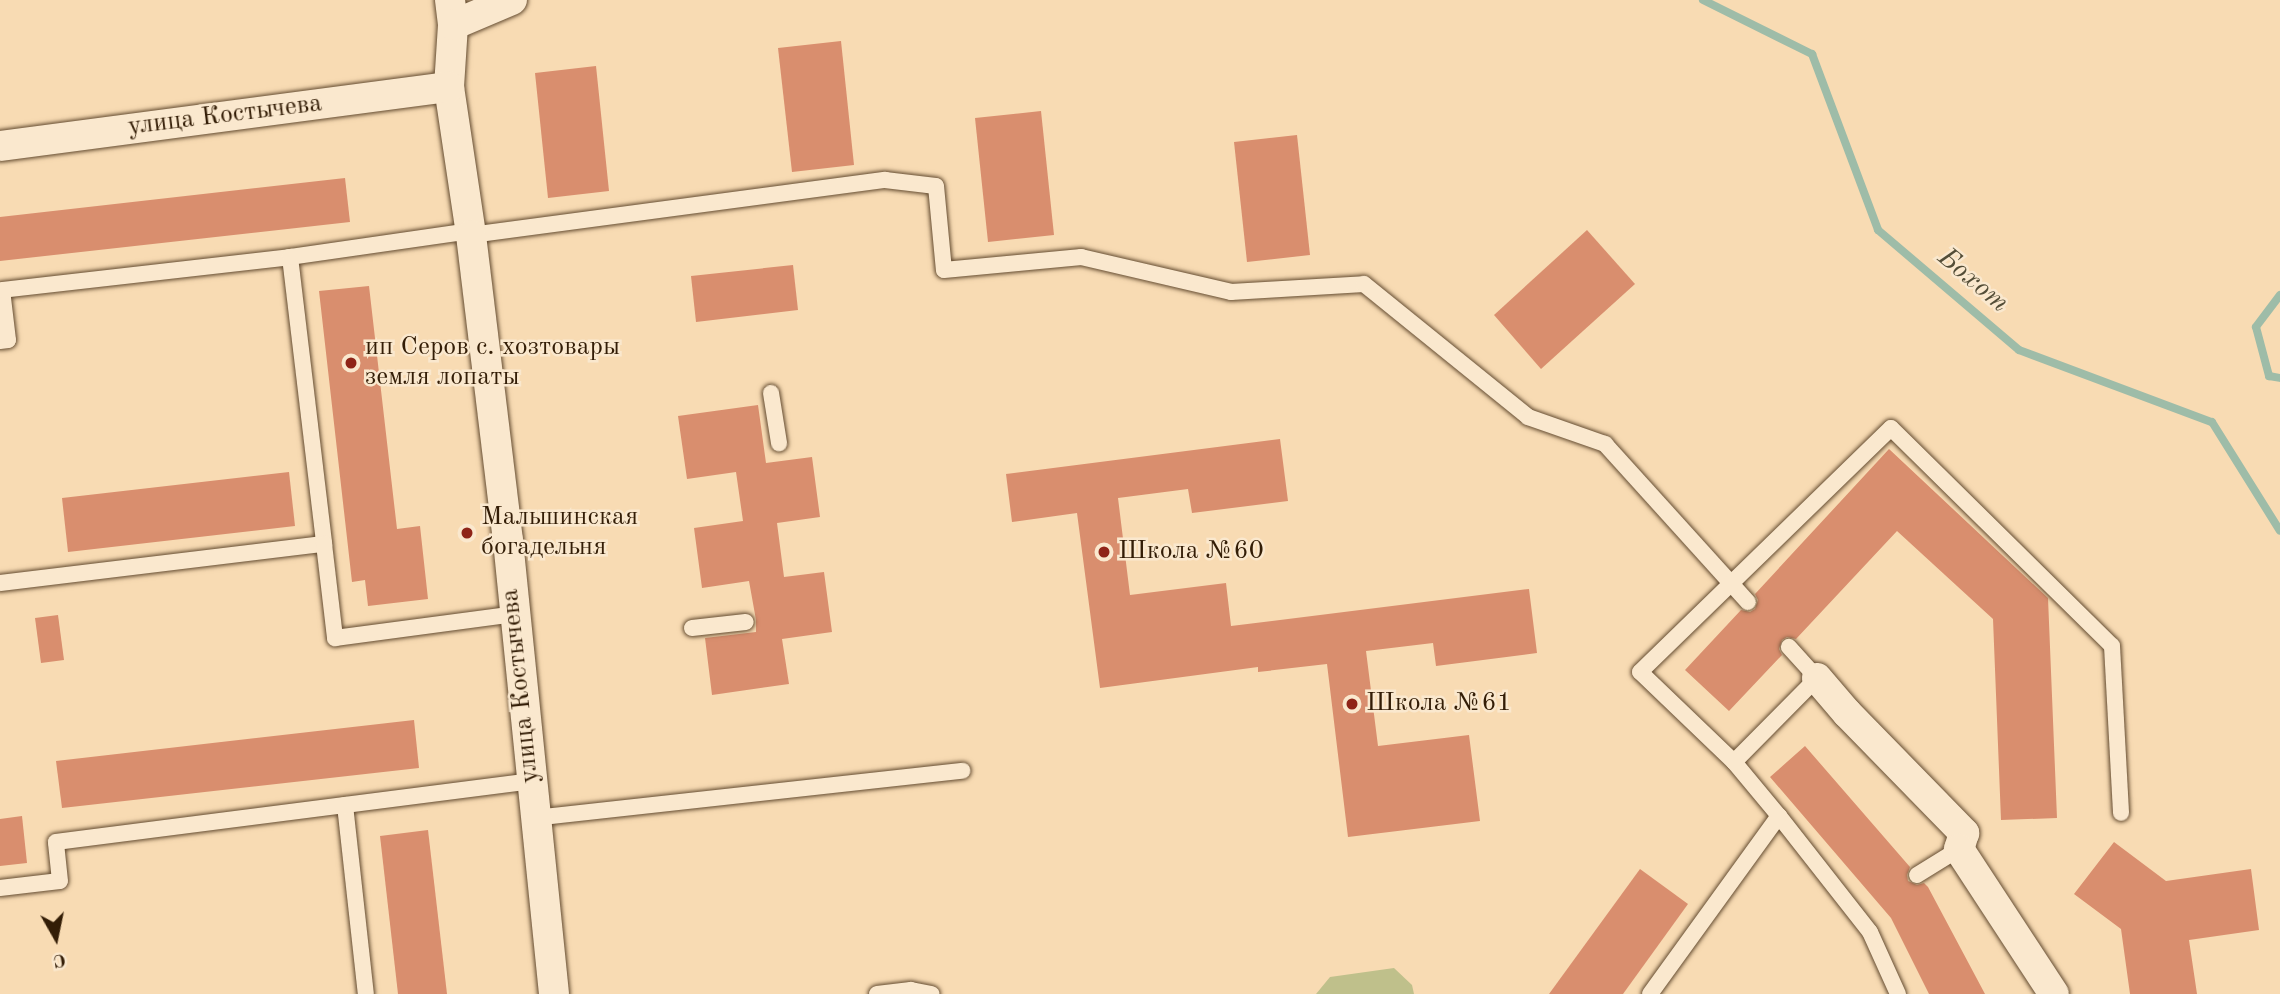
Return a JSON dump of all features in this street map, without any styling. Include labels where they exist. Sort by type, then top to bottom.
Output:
[{"type":"street","points":[[451,12],[512,0]]},
{"type":"street","name":"улица Костычева","points":[[451,12],[449,87],[471,233],[554,994]]},
{"type":"street","name":"улица Костычева","points":[[0,146],[449,87]]},
{"type":"street","points":[[1817,678],[1847,713],[1964,833],[1959,849],[2054,994]]},
{"type":"lane","points":[[0,341],[8,340],[2,290],[290,257],[885,180],[936,186],[944,270],[1081,257],[1231,292],[1364,284],[1528,417],[1605,444],[1748,602]]},
{"type":"lane","points":[[290,257],[335,638],[514,614]]},
{"type":"lane","points":[[771,393],[779,443]]},
{"type":"lane","points":[[1898,994],[1870,932],[1779,816],[1734,762],[1640,672],[1891,428],[2112,646],[2122,813]]},
{"type":"lane","points":[[0,583],[324,544]]},
{"type":"lane","points":[[692,628],[746,622]]},
{"type":"lane","points":[[1734,762],[1817,678],[1789,647]]},
{"type":"lane","points":[[534,818],[962,771]]},
{"type":"lane","points":[[0,888],[60,881],[56,842],[530,781]]},
{"type":"lane","points":[[345,805],[366,994]]},
{"type":"lane","points":[[1650,994],[1779,816]]},
{"type":"lane","points":[[1917,875],[1959,849]]},
{"type":"lane","points":[[877,994],[911,990],[932,994]]},
{"type":"green space","points":[[1394,968],[1412,985],[1414,994],[1316,994],[1330,977]]},
{"type":"building","points":[[841,41],[854,165],[792,172],[778,48]]},
{"type":"building","points":[[596,66],[609,191],[548,198],[535,73]]},
{"type":"building","points":[[1041,111],[1054,235],[988,242],[975,118]]},
{"type":"building","points":[[1297,135],[1310,255],[1247,262],[1234,142]]},
{"type":"building","points":[[345,178],[350,222],[0,261],[0,217]]},
{"type":"building","points":[[1587,230],[1635,284],[1541,369],[1494,315]]},
{"type":"building","points":[[793,265],[798,310],[696,322],[691,276]]},
{"type":"building","points":[[369,286],[397,529],[420,526],[428,599],[368,606],[365,580],[352,582],[319,291]]},
{"type":"building","points":[[758,405],[766,463],[812,457],[820,517],[777,523],[784,577],[824,572],[832,632],[782,639],[789,684],[712,695],[705,638],[756,632],[756,620],[749,581],[702,588],[694,528],[743,521],[736,472],[687,479],[678,416]]},
{"type":"building","points":[[1280,439],[1288,501],[1192,513],[1188,489],[1118,498],[1130,595],[1226,583],[1231,626],[1529,589],[1537,653],[1436,666],[1433,643],[1366,651],[1378,746],[1469,735],[1480,821],[1348,837],[1327,664],[1258,672],[1258,667],[1100,688],[1077,513],[1012,522],[1006,474]]},
{"type":"building","points":[[1889,449],[2048,598],[2057,818],[2001,820],[1993,619],[1897,531],[1796,639],[1787,637],[1782,640],[1779,649],[1782,655],[1729,711],[1685,670],[1741,610],[1750,612],[1755,609],[1758,600],[1755,594]]},
{"type":"building","points":[[289,472],[295,526],[68,552],[62,498]]},
{"type":"building","points":[[58,615],[64,660],[41,663],[35,618]]},
{"type":"building","points":[[414,720],[419,768],[62,808],[56,761]]},
{"type":"building","points":[[1805,746],[1910,867],[1908,881],[1917,885],[1924,883],[1928,887],[1985,994],[1929,994],[1891,918],[1770,777]]},
{"type":"building","points":[[22,816],[27,863],[0,866],[0,819]]},
{"type":"building","points":[[428,830],[447,994],[398,994],[380,836]]},
{"type":"building","points":[[2114,842],[2166,881],[2251,869],[2259,930],[2189,940],[2197,994],[2130,994],[2121,929],[2074,894]]},
{"type":"building","points":[[1640,869],[1688,904],[1623,994],[1549,994]]},
{"type":"waterway","name":"Бохот","points":[[1703,0],[1812,54],[1878,230],[2019,350],[2212,422],[2280,531]]},
{"type":"waterway","name":"Бохот","points":[[2280,295],[2256,327],[2269,376],[2280,378]]},
{"type":"place","name":"ип Серов с. хозтовары земля лопаты","points":[[351,363]]},
{"type":"place","name":"Мальшинская богадельня","points":[[467,533]]},
{"type":"place","name":"Школа №60","points":[[1104,552]]},
{"type":"place","name":"Школа №61","points":[[1352,704]]}]
